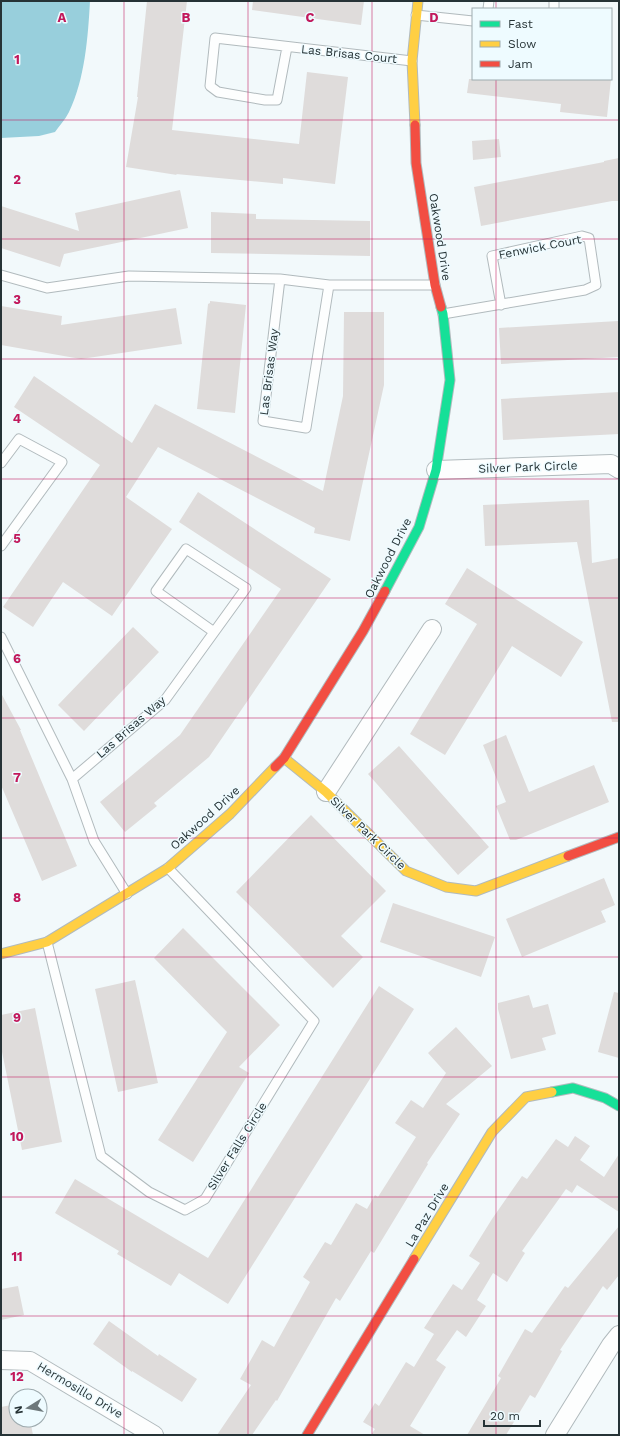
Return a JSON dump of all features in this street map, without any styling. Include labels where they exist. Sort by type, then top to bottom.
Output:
[{"type":"street","name":"Oakwood Drive","points":[[1,954],[47,942],[127,894],[168,868],[230,814],[284,758],[364,631],[419,528],[436,470],[450,380],[443,314],[435,285],[416,163],[412,61],[418,1]]},
{"type":"street","name":"Silver Park Circle","points":[[436,470],[611,464],[619,469]]},
{"type":"street","points":[[326,792],[432,629]]},
{"type":"street","name":"Silver Park Circle","points":[[284,758],[326,792],[406,871],[446,887],[476,891],[619,837]]},
{"type":"street","name":"La Paz Drive","points":[[307,1435],[492,1132],[526,1097],[573,1088],[605,1098],[619,1106]]},
{"type":"street","points":[[555,1435],[611,1345],[619,1335]]},
{"type":"street","name":"Hermosillo Drive","points":[[1,1360],[30,1361],[154,1435]]},
{"type":"lane","points":[[416,15],[472,21]]},
{"type":"lane","name":"Las Brisas Court","points":[[287,47],[277,100],[265,100],[218,92],[210,86],[215,38],[412,61]]},
{"type":"lane","name":"Fenwick Court","points":[[443,314],[501,305],[585,290],[596,285],[589,238],[582,236],[492,256],[501,305]]},
{"type":"lane","points":[[1,275],[47,288],[129,276],[280,278],[328,285],[435,285]]},
{"type":"lane","name":"Las Brisas Way","points":[[280,278],[262,421],[306,428],[328,285]]},
{"type":"lane","points":[[1,463],[19,439],[62,462],[1,546]]},
{"type":"lane","name":"Las Brisas Way","points":[[72,779],[165,700],[246,588],[186,549],[156,591],[214,632]]},
{"type":"lane","points":[[1,637],[72,779],[94,841],[127,894]]},
{"type":"lane","name":"Silver Falls Circle","points":[[47,942],[101,1156],[149,1192],[185,1210],[205,1199],[314,1021],[168,868]]},
{"type":"water","points":[[1,1],[90,1],[87,43],[79,86],[69,112],[55,132],[39,136],[1,138]]},
{"type":"building","points":[[147,1],[187,1],[172,130],[299,144],[307,72],[348,77],[335,184],[283,178],[283,184],[176,174],[177,175],[126,167],[138,97]]},
{"type":"building","points":[[253,1],[364,1],[361,25],[252,10]]},
{"type":"building","points":[[469,79],[611,80],[607,117],[560,112],[561,104],[467,93]]},
{"type":"building","points":[[499,139],[501,157],[473,160],[472,141]]},
{"type":"building","points":[[619,158],[619,201],[612,201],[481,226],[474,187]]},
{"type":"building","points":[[180,190],[188,228],[64,254],[60,267],[1,248],[1,206],[79,231],[75,213]]},
{"type":"building","points":[[211,212],[256,214],[256,219],[370,221],[370,256],[211,253]]},
{"type":"building","points":[[210,301],[246,305],[235,413],[197,409],[208,304]]},
{"type":"building","points":[[1,306],[62,316],[61,325],[176,308],[182,344],[81,359],[1,345]]},
{"type":"building","points":[[344,312],[384,312],[384,385],[350,541],[314,533],[315,528],[158,447],[126,497],[172,529],[112,616],[63,582],[33,627],[3,607],[100,465],[14,407],[34,376],[132,443],[155,404],[323,491],[343,396]]},
{"type":"building","points":[[618,321],[619,357],[501,364],[499,328]]},
{"type":"building","points":[[619,392],[619,434],[503,440],[501,399]]},
{"type":"building","points":[[198,492],[331,579],[209,757],[154,803],[157,806],[125,832],[100,802],[180,735],[281,589],[179,522]]},
{"type":"building","points":[[589,500],[592,563],[619,558],[619,722],[612,722],[577,542],[485,546],[483,505]]},
{"type":"building","points":[[467,568],[583,642],[561,677],[512,646],[445,755],[410,734],[477,624],[445,604]]},
{"type":"building","points":[[133,627],[159,652],[84,731],[58,705]]},
{"type":"building","points":[[1,693],[21,730],[77,866],[42,881],[1,785]]},
{"type":"building","points":[[506,735],[529,792],[594,765],[609,802],[516,840],[510,840],[496,806],[506,802],[483,745]]},
{"type":"building","points":[[399,746],[489,847],[458,875],[368,774]]},
{"type":"building","points":[[311,815],[386,891],[341,936],[363,957],[333,988],[236,892]]},
{"type":"building","points":[[604,878],[615,905],[601,911],[606,922],[522,957],[506,919]]},
{"type":"building","points":[[393,903],[495,937],[481,977],[380,942]]},
{"type":"building","points":[[183,928],[280,1025],[239,1067],[249,1073],[193,1162],[158,1140],[227,1032],[154,958]]},
{"type":"building","points":[[135,980],[158,1083],[118,1092],[95,989]]},
{"type":"building","points":[[379,986],[414,1009],[228,1304],[179,1273],[171,1286],[117,1254],[119,1251],[55,1213],[75,1179],[208,1258]]},
{"type":"building","points":[[614,992],[619,993],[619,1058],[598,1052]]},
{"type":"building","points":[[529,995],[533,1008],[548,1004],[556,1034],[542,1038],[546,1050],[511,1059],[498,1009],[498,1003]]},
{"type":"building","points":[[35,1008],[62,1142],[22,1150],[1,1047],[1,1015]]},
{"type":"building","points":[[456,1027],[492,1066],[446,1104],[460,1114],[427,1163],[428,1164],[374,1253],[371,1251],[340,1301],[336,1298],[277,1401],[276,1400],[252,1435],[217,1435],[251,1385],[240,1379],[262,1340],[274,1347],[310,1282],[303,1277],[325,1242],[331,1245],[356,1203],[367,1209],[375,1195],[378,1197],[416,1137],[395,1123],[411,1100],[423,1108],[446,1073],[428,1053]]},
{"type":"building","points":[[575,1136],[590,1146],[580,1160],[604,1177],[619,1154],[619,1212],[577,1185],[572,1193],[566,1189],[522,1251],[525,1253],[507,1282],[493,1273],[477,1300],[486,1306],[466,1337],[457,1330],[436,1360],[446,1367],[410,1426],[425,1435],[371,1435],[375,1429],[363,1422],[375,1403],[379,1406],[406,1362],[414,1367],[434,1334],[424,1328],[453,1284],[462,1290],[480,1263],[469,1256],[492,1219],[522,1176],[527,1179],[556,1139],[568,1147]]},
{"type":"building","points":[[619,1226],[619,1275],[607,1290],[603,1286],[560,1350],[562,1351],[535,1398],[530,1395],[506,1435],[467,1435],[501,1378],[498,1376],[525,1329],[532,1333],[565,1286],[568,1288]]},
{"type":"building","points":[[18,1286],[24,1315],[1,1320],[1,1289]]},
{"type":"building","points":[[109,1321],[158,1356],[159,1354],[197,1379],[182,1402],[132,1372],[93,1344]]},
{"type":"building","points":[[8,1406],[8,1428],[32,1428],[33,1435],[1,1435],[1,1407]]},
{"type":"traffic: fast","points":[[385,591],[419,527],[436,470],[450,380],[441,307]]},
{"type":"traffic: fast","points":[[552,1092],[573,1088],[605,1098],[619,1106]]},
{"type":"traffic: slow","points":[[415,125],[412,61],[418,1]]},
{"type":"traffic: slow","points":[[284,758],[326,792],[406,871],[446,887],[476,891],[568,856]]},
{"type":"traffic: slow","points":[[1,954],[47,942],[168,868],[230,814],[275,767]]},
{"type":"traffic: slow","points":[[414,1259],[492,1132],[526,1097],[552,1092]]},
{"type":"traffic: jam","points":[[415,125],[416,163],[435,285],[441,307]]},
{"type":"traffic: jam","points":[[275,767],[284,758],[363,631],[385,591]]},
{"type":"traffic: jam","points":[[568,856],[619,837]]},
{"type":"traffic: jam","points":[[307,1435],[414,1259]]}]
